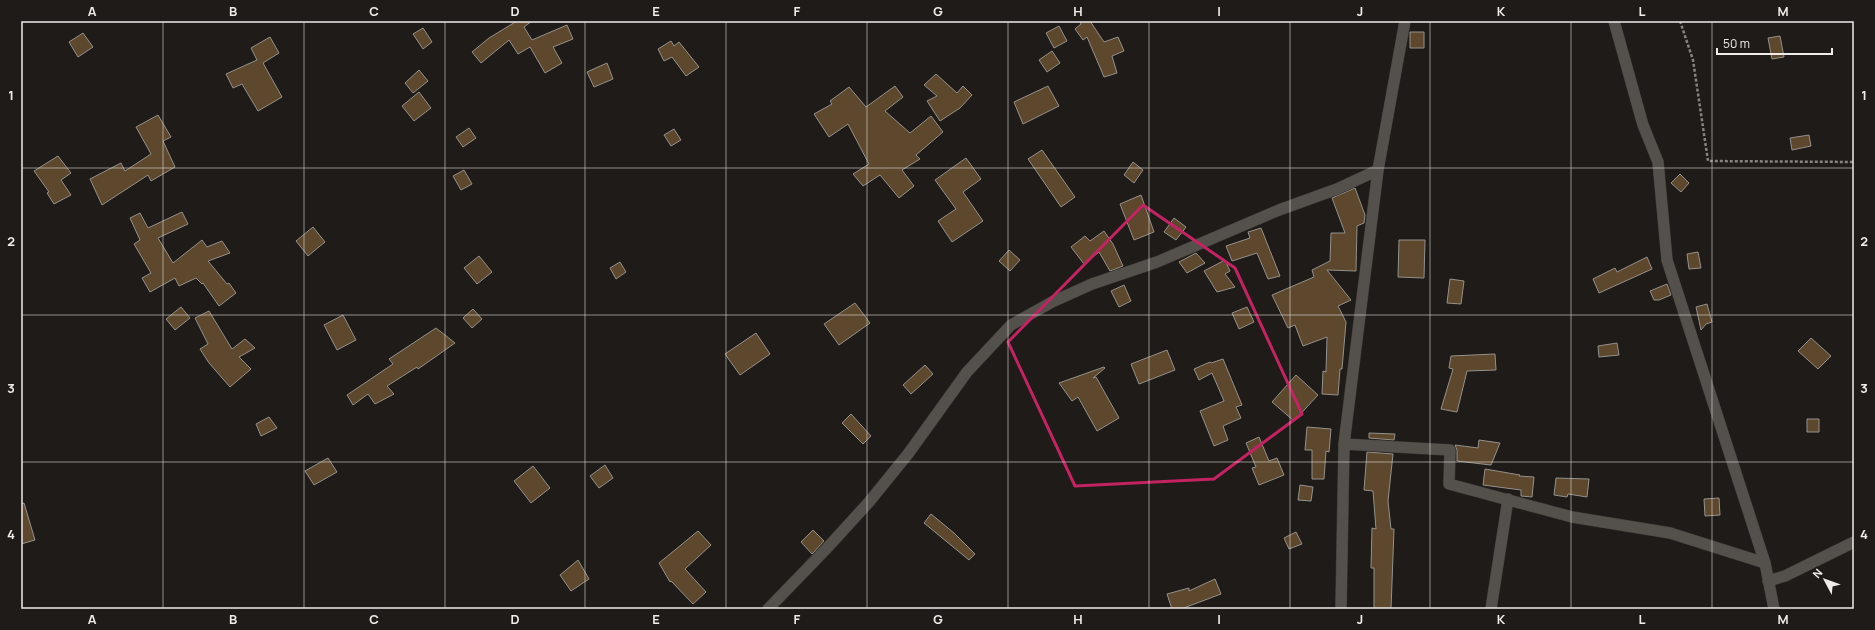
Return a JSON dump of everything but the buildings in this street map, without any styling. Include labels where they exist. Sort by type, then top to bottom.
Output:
[{"type":"street","points":[[1341,609],[1344,444],[1378,170],[1405,21]]},
{"type":"street","points":[[1614,21],[1643,125],[1658,162],[1667,260],[1765,563],[1774,609]]},
{"type":"street","points":[[768,609],[828,547],[868,502],[908,454],[967,372],[1011,325],[1052,302],[1092,284],[1157,262],[1279,210],[1337,189],[1378,170]]},
{"type":"street","points":[[1344,444],[1450,450],[1449,484],[1572,517],[1670,533],[1765,563]]},
{"type":"street","points":[[1491,609],[1508,499]]},
{"type":"street","points":[[1768,581],[1785,576],[1854,542]]},
{"type":"path","points":[[1680,21],[1693,60],[1708,161],[1854,162]]},
{"type":"highlighted area","points":[[1143,205],[1235,268],[1302,414],[1214,479],[1075,486],[1008,342]]}]
